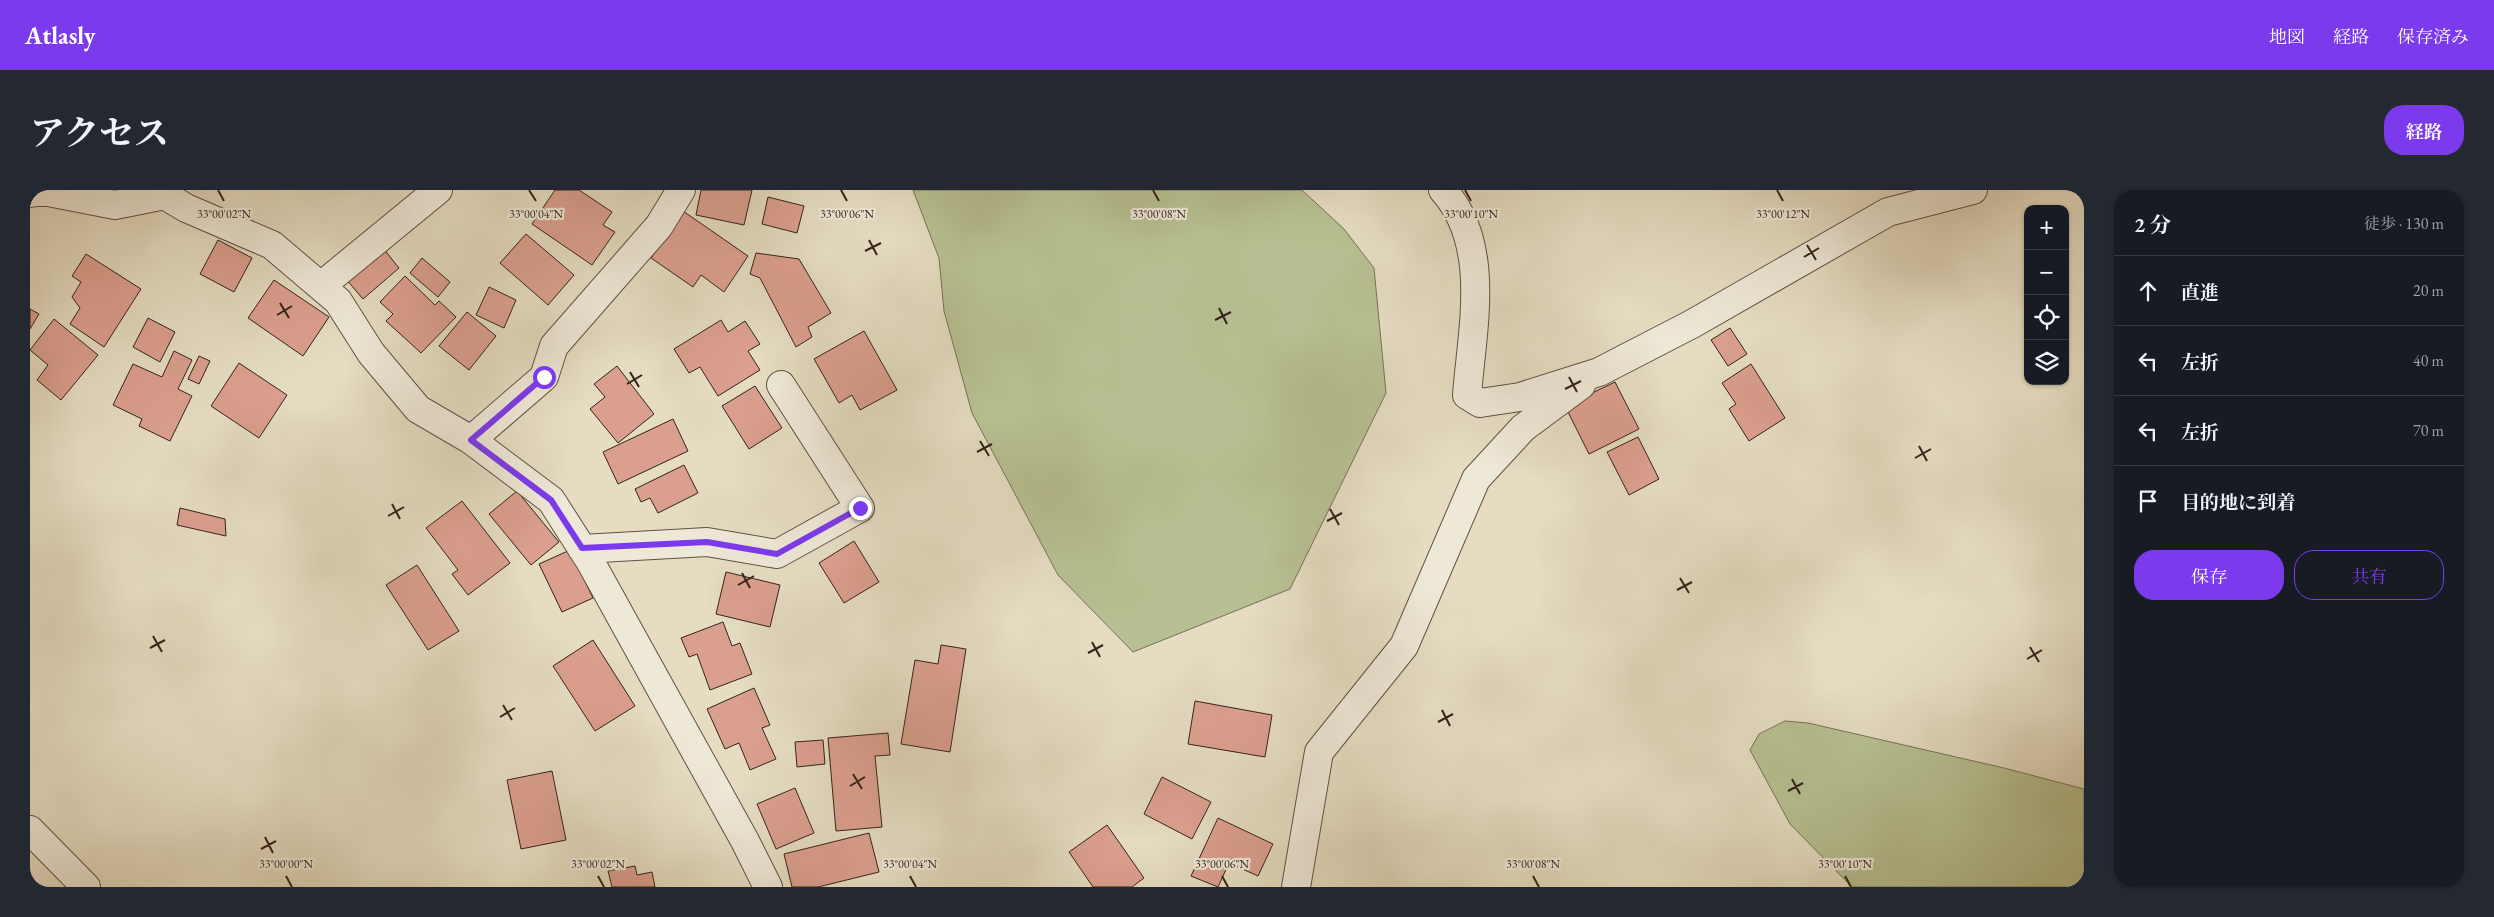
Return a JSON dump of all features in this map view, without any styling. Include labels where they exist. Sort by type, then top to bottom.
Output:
[{"type":"street","points":[[320,286],[438,190]]},
{"type":"street","points":[[471,440],[544,377],[554,346],[659,226],[681,190]]},
{"type":"street","points":[[1443,190],[1466,228],[1476,274],[1467,395],[1480,403],[1520,397],[1600,372]]},
{"type":"street","points":[[1296,887],[1319,752],[1404,646],[1476,479],[1523,428],[1600,372],[1692,324],[1888,212],[1973,190]]},
{"type":"street","points":[[30,193],[44,191],[115,205],[174,196],[272,245],[338,301],[371,353],[418,409],[471,440],[551,500],[582,548],[768,887]]},
{"type":"street","points":[[582,548],[707,542],[777,554],[860,508],[781,385]]},
{"type":"street","points":[[30,830],[86,887]]},
{"type":"green space","points":[[913,190],[1302,190],[1344,229],[1374,268],[1386,393],[1290,589],[1133,652],[1058,575],[972,413],[944,311],[939,258]]},
{"type":"green space","points":[[1785,721],[1808,723],[2004,768],[2084,789],[2084,887],[1852,887],[1790,824],[1750,750],[1759,734]]},
{"type":"building","points":[[555,190],[579,190],[612,212],[603,225],[615,232],[592,265],[532,224]]},
{"type":"building","points":[[701,190],[752,190],[744,225],[696,215]]},
{"type":"building","points":[[768,197],[804,206],[797,233],[762,224]]},
{"type":"building","points":[[683,211],[748,256],[724,292],[701,275],[693,287],[651,258]]},
{"type":"building","points":[[526,234],[574,275],[548,305],[500,263]]},
{"type":"building","points":[[218,240],[252,258],[234,292],[200,274]]},
{"type":"building","points":[[383,248],[399,268],[363,299],[346,279]]},
{"type":"building","points":[[756,253],[799,259],[831,313],[808,327],[812,337],[796,347],[760,278],[750,274]]},
{"type":"building","points":[[86,254],[141,289],[104,347],[70,324],[80,308],[72,297],[81,282],[72,276]]},
{"type":"building","points":[[422,258],[450,282],[438,297],[410,273]]},
{"type":"building","points":[[405,276],[435,305],[439,301],[456,317],[421,353],[386,321],[393,314],[380,302]]},
{"type":"building","points":[[274,280],[329,317],[303,356],[248,318]]},
{"type":"building","points":[[489,287],[516,300],[504,328],[476,315]]},
{"type":"building","points":[[30,309],[39,314],[30,329]]},
{"type":"building","points":[[467,312],[496,336],[469,370],[439,346]]},
{"type":"building","points":[[148,318],[175,332],[160,362],[133,347]]},
{"type":"building","points":[[54,319],[98,355],[61,400],[37,380],[48,365],[30,350]]},
{"type":"building","points":[[721,320],[728,332],[745,321],[760,344],[748,351],[760,370],[718,396],[700,367],[689,373],[674,349]]},
{"type":"building","points":[[1730,328],[1747,354],[1728,366],[1711,340]]},
{"type":"building","points":[[864,331],[897,390],[860,410],[852,395],[839,403],[814,359]]},
{"type":"building","points":[[174,351],[192,360],[178,389],[192,396],[170,441],[139,426],[142,419],[113,405],[133,364],[162,377]]},
{"type":"building","points":[[199,356],[210,361],[199,384],[188,379]]},
{"type":"building","points":[[239,363],[287,395],[259,438],[211,406]]},
{"type":"building","points":[[1751,364],[1785,418],[1749,441],[1729,409],[1736,404],[1722,383]]},
{"type":"building","points":[[617,366],[654,414],[618,443],[590,409],[605,397],[594,384]]},
{"type":"building","points":[[1615,382],[1639,429],[1589,454],[1565,406]]},
{"type":"building","points":[[755,386],[782,428],[749,449],[722,406]]},
{"type":"building","points":[[673,419],[688,451],[618,484],[603,452]]},
{"type":"building","points":[[1638,437],[1659,479],[1629,495],[1607,452]]},
{"type":"building","points":[[684,465],[698,493],[658,513],[650,498],[641,502],[635,489]]},
{"type":"building","points":[[517,491],[559,542],[531,565],[489,514]]},
{"type":"building","points":[[462,501],[510,563],[468,595],[452,574],[458,570],[426,528]]},
{"type":"building","points":[[180,508],[225,519],[226,536],[177,525]]},
{"type":"building","points":[[854,541],[879,582],[844,603],[819,563]]},
{"type":"building","points":[[570,550],[593,598],[562,612],[539,564]]},
{"type":"building","points":[[417,565],[459,631],[428,650],[386,585]]},
{"type":"building","points":[[726,572],[780,585],[770,627],[716,614]]},
{"type":"building","points":[[723,622],[732,646],[740,643],[752,674],[710,690],[697,654],[689,657],[681,638]]},
{"type":"building","points":[[593,640],[635,706],[595,731],[553,666]]},
{"type":"building","points":[[941,645],[966,649],[950,752],[901,744],[915,660],[938,664]]},
{"type":"building","points":[[754,688],[770,725],[762,728],[776,759],[750,770],[739,743],[725,749],[707,709]]},
{"type":"building","points":[[1195,701],[1272,715],[1265,757],[1188,744]]},
{"type":"building","points":[[888,733],[890,755],[875,756],[882,827],[836,831],[828,738]]},
{"type":"building","points":[[823,740],[825,764],[797,767],[795,742]]},
{"type":"building","points":[[552,771],[566,840],[521,849],[507,780]]},
{"type":"building","points":[[1162,777],[1211,802],[1192,839],[1144,814]]},
{"type":"building","points":[[795,788],[814,833],[776,849],[757,804]]},
{"type":"building","points":[[1218,818],[1273,844],[1258,876],[1229,863],[1218,887],[1191,876]]},
{"type":"building","points":[[1107,825],[1144,878],[1132,887],[1093,887],[1069,852]]},
{"type":"building","points":[[869,833],[879,872],[818,887],[792,887],[784,854]]},
{"type":"building","points":[[635,866],[637,875],[652,872],[655,887],[612,887],[608,871]]},
{"type":"route","points":[[544,377],[471,440],[551,500],[582,548],[707,542],[777,554],[860,508]]}]
